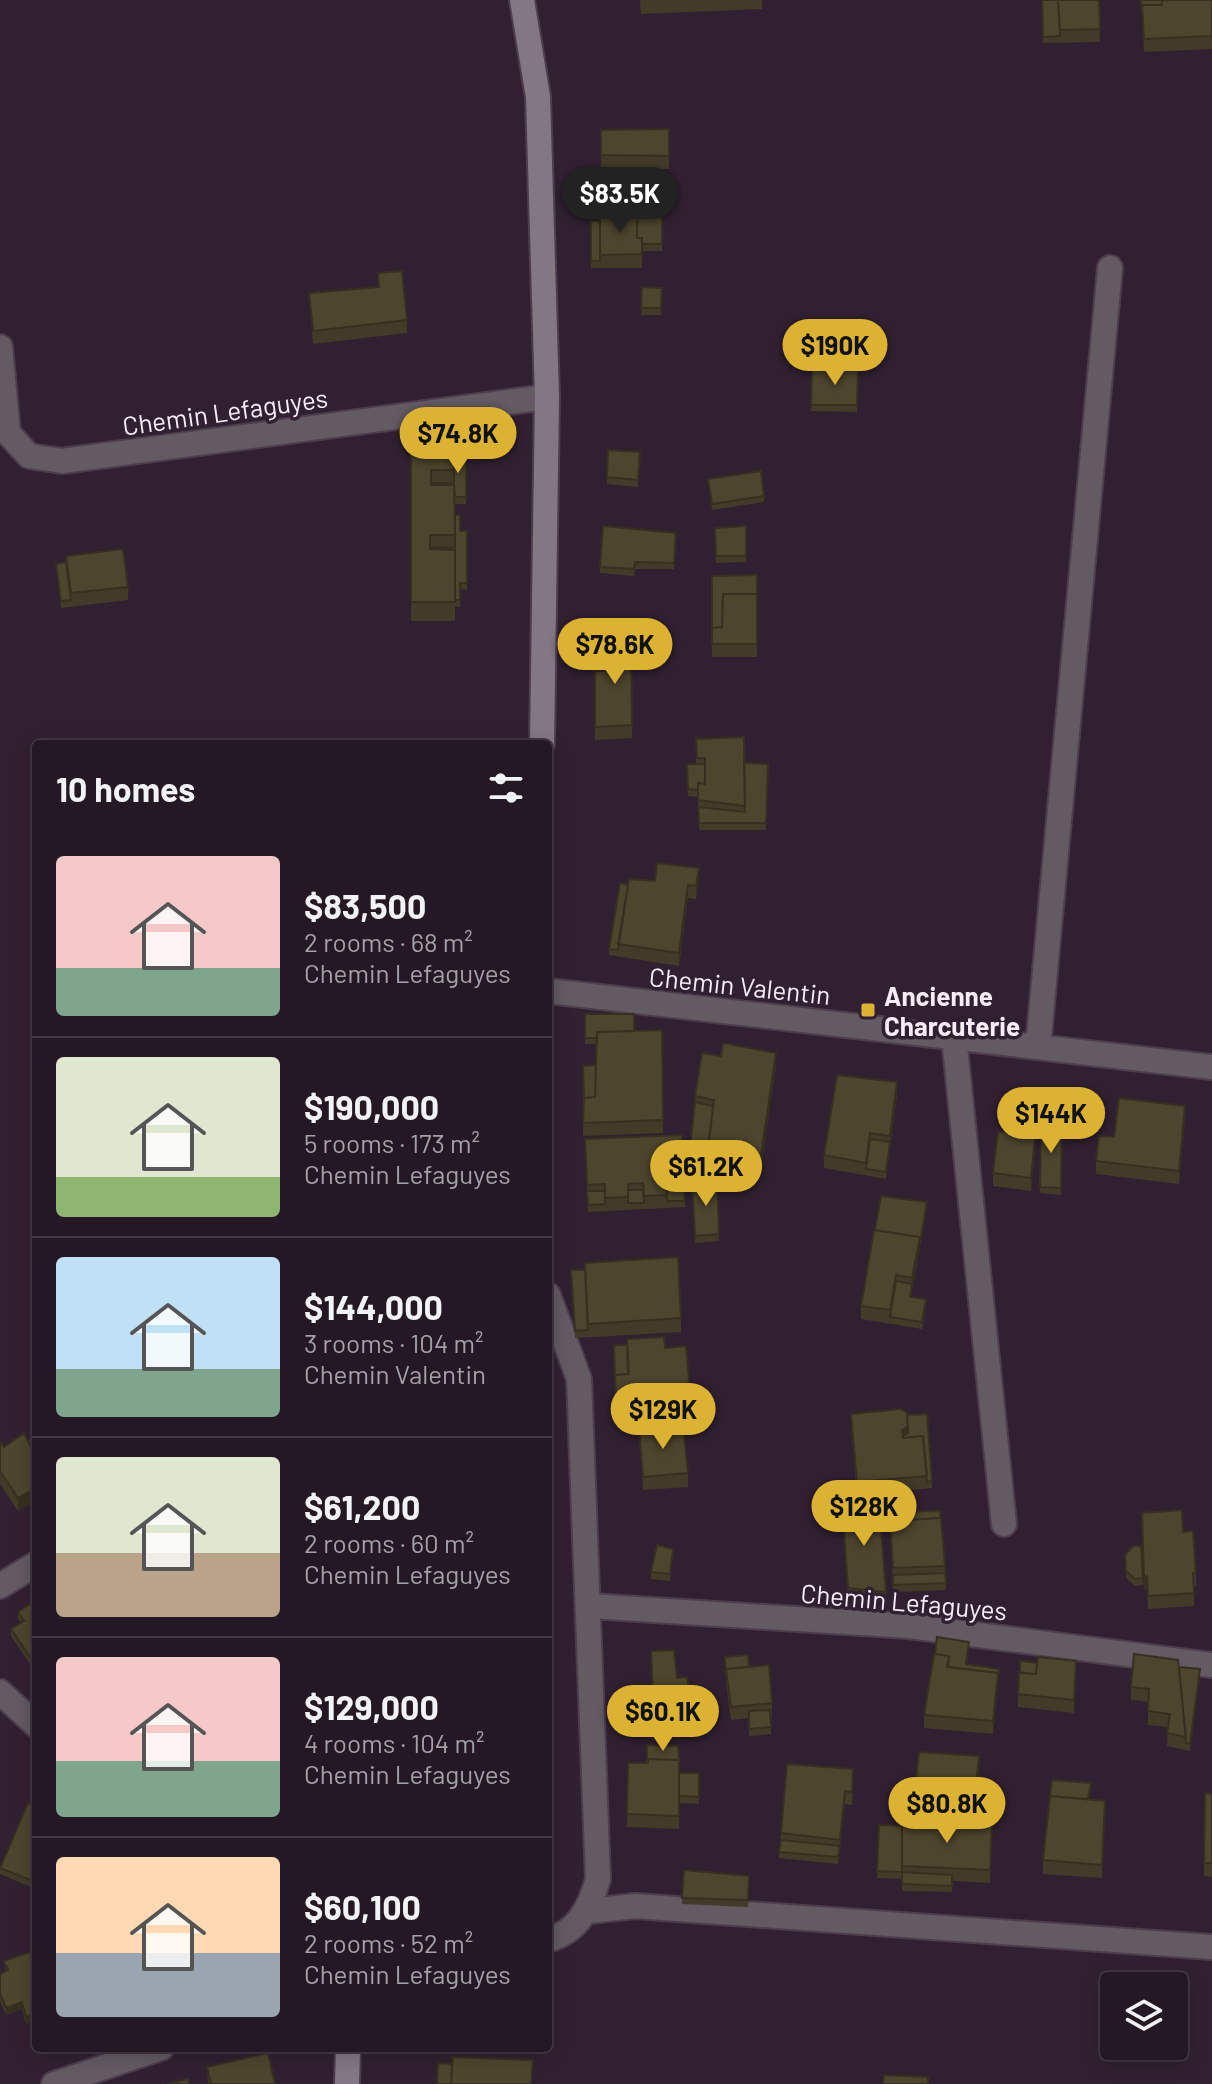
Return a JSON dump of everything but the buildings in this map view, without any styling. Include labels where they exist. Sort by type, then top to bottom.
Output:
[{"type":"main road","points":[[522,0],[538,97],[547,397],[542,740]]},
{"type":"main road","points":[[347,2084],[348,2052]]},
{"type":"street","points":[[1038,1047],[1110,268]]},
{"type":"street","name":"Chemin Lefaguyes","points":[[0,347],[8,433],[29,456],[62,461],[547,397]]},
{"type":"street","name":"Chemin Valentin","points":[[552,991],[1212,1067]]},
{"type":"street","points":[[954,1037],[1004,1524]]},
{"type":"street","points":[[552,1306],[579,1379],[598,1879],[589,1911]]},
{"type":"street","points":[[0,1586],[32,1566]]},
{"type":"street","name":"Chemin Lefaguyes","points":[[590,1606],[909,1626],[1212,1665]]},
{"type":"street","points":[[0,1692],[32,1721]]},
{"type":"street","points":[[552,1938],[589,1911],[635,1906],[1212,1947]]},
{"type":"street","points":[[54,2084],[133,2052]]},
{"type":"place","name":"Ancienne Charcuterie","points":[[868,1010]]}]
